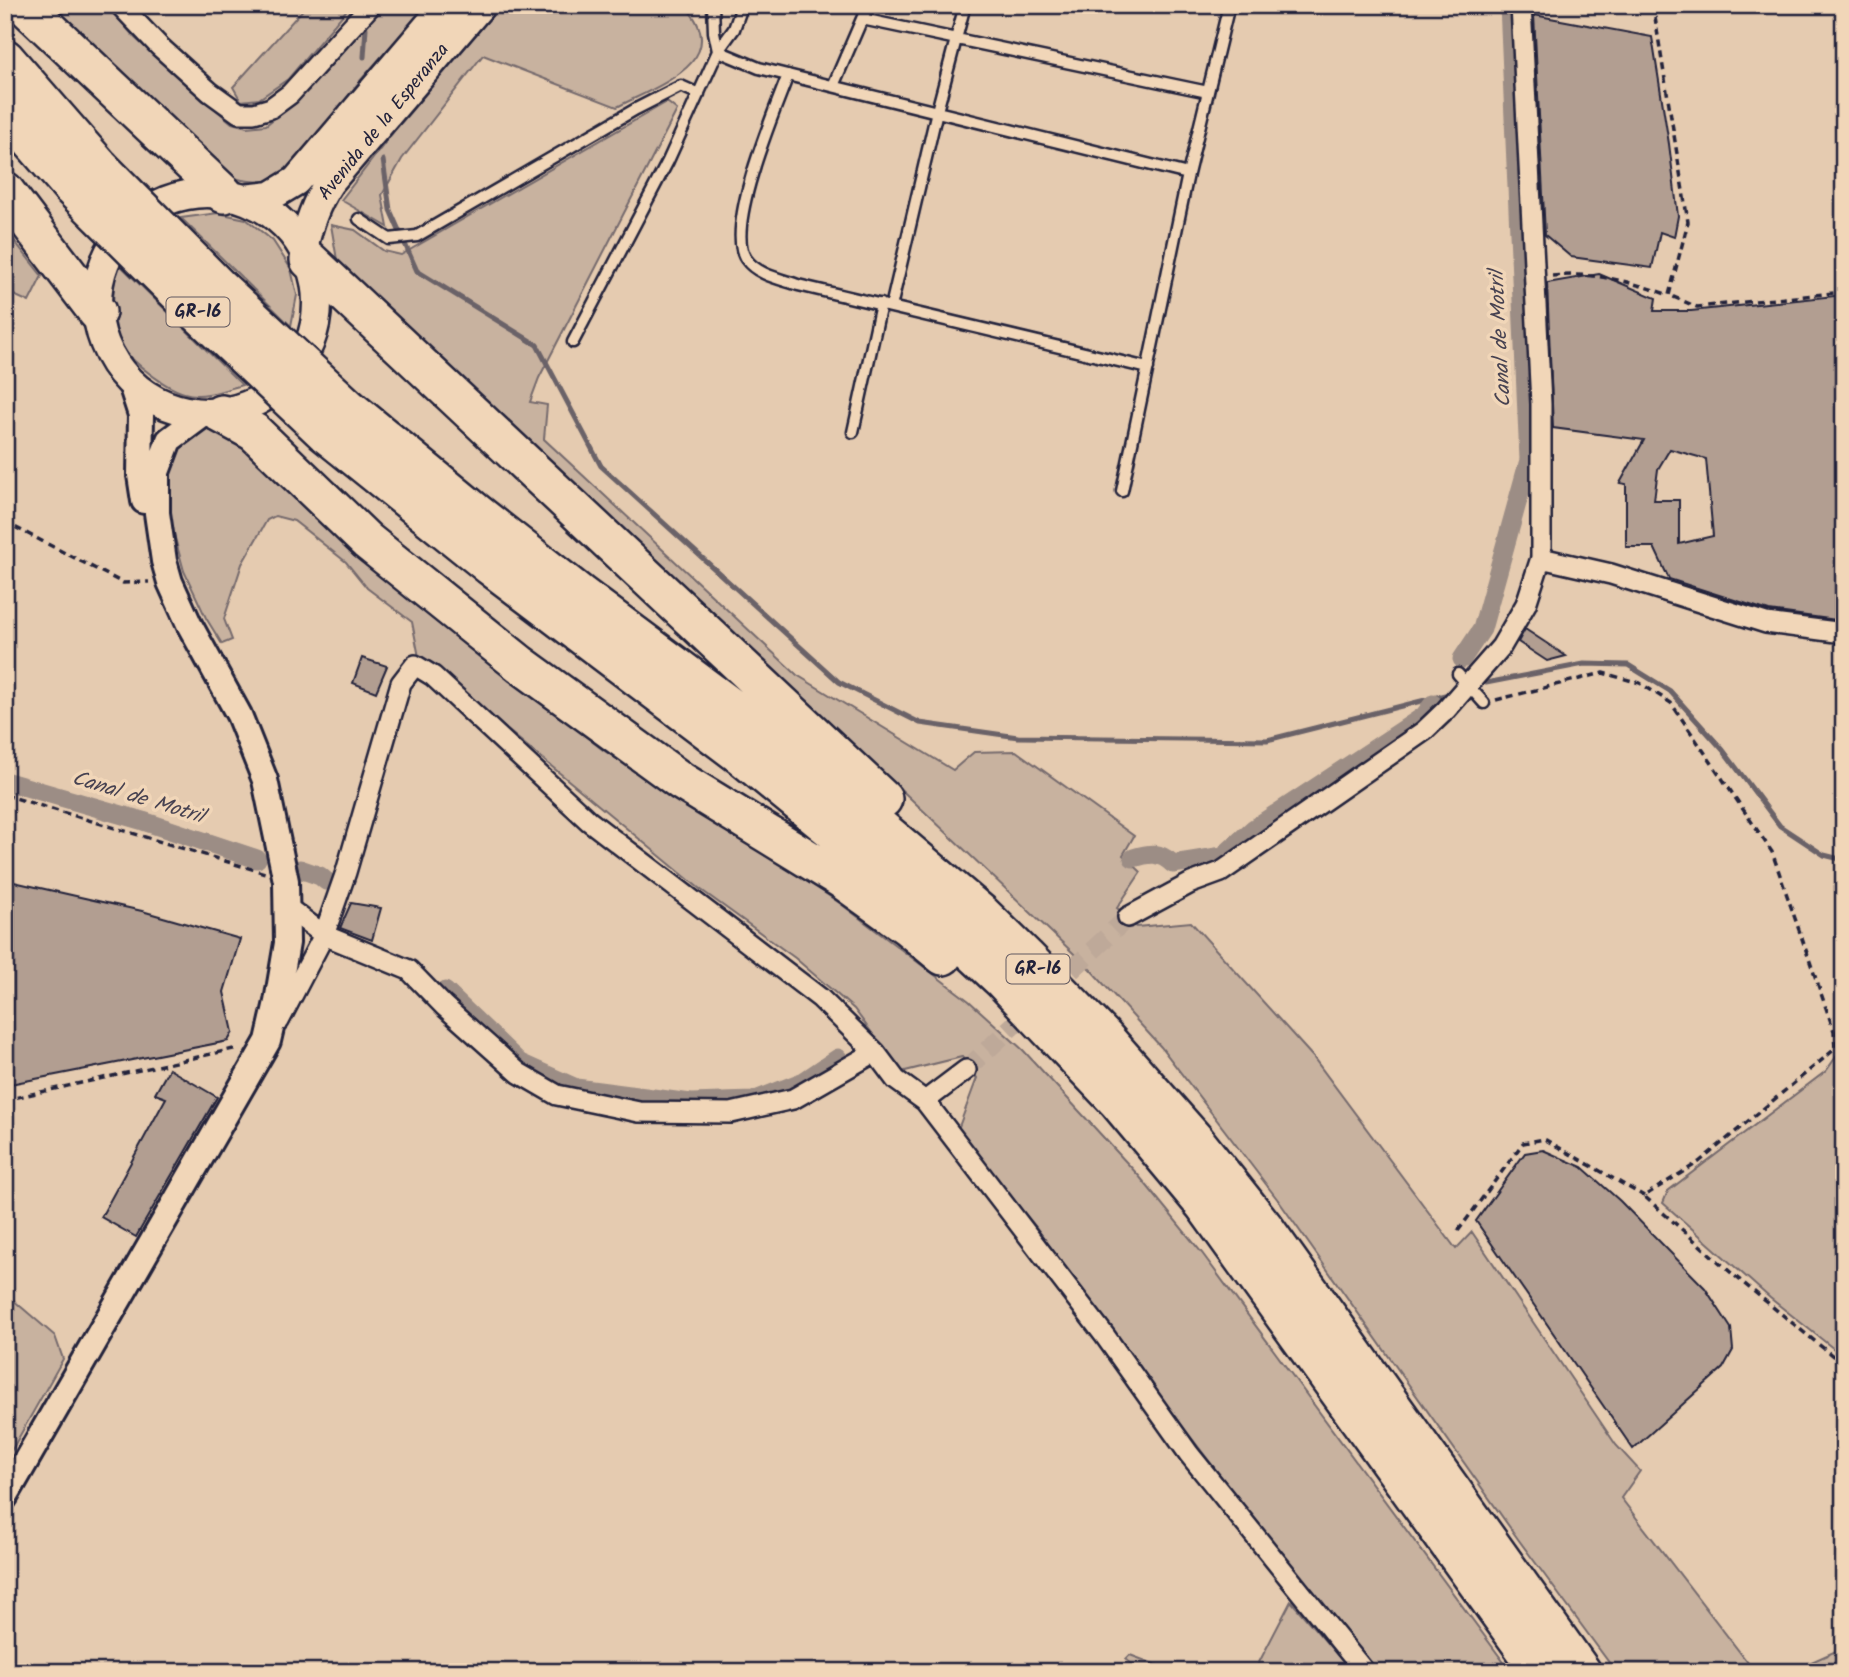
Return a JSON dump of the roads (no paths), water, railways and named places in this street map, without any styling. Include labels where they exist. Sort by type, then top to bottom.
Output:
[{"type":"highway","points":[[24,5],[234,196]]},
{"type":"highway","name":"GR-16","points":[[5,58],[86,177],[194,309],[338,421],[477,513],[580,594],[785,747],[981,913],[1026,957],[1105,1038],[1177,1119],[1265,1227],[1582,1672]]},
{"type":"highway","name":"GR-16","points":[[5,111],[86,177]]},
{"type":"highway","points":[[5,191],[97,312]]},
{"type":"highway","points":[[306,254],[995,906],[1026,957]]},
{"type":"highway","points":[[212,414],[254,432],[367,541],[520,664],[681,781],[841,878],[908,927],[1025,1027],[1074,1076],[1117,1101]]},
{"type":"highway","name":"GR-16","points":[[338,421],[500,574],[740,755],[904,889],[1002,979],[1117,1101],[1204,1205],[1541,1672]]},
{"type":"main road","name":"Avenida de la Esperanza","points":[[234,196],[271,196],[296,181],[446,5]]},
{"type":"main road","name":"Avenida de la Esperanza","points":[[306,254],[310,220],[329,183],[481,5]]},
{"type":"main road","points":[[191,194],[234,196],[268,210],[288,227],[306,254],[318,293],[316,328],[303,359],[282,386],[253,405],[212,414],[177,410],[153,400],[131,384],[114,363],[103,339],[97,312],[99,279],[111,248],[132,222],[159,203],[191,194]]},
{"type":"street","points":[[120,5],[159,47],[210,92],[239,113],[271,108],[290,93],[371,5]]},
{"type":"street","points":[[1128,917],[1191,883],[1221,872],[1424,731],[1463,679],[1501,647],[1526,604],[1541,558],[1541,404],[1521,5]]},
{"type":"street","points":[[131,384],[141,415],[140,475],[150,535],[189,624],[239,715],[265,780],[286,881],[287,906],[287,943],[268,1041]]},
{"type":"street","points":[[167,571],[157,513],[157,472],[169,440],[212,414]]},
{"type":"street","points":[[1541,558],[1611,574],[1766,624],[1844,633]]},
{"type":"street","points":[[5,1497],[268,1041],[324,935],[346,872],[401,683],[415,665],[433,676],[589,821],[820,998],[875,1052],[897,1080],[925,1101],[1097,1326],[1189,1454],[1365,1672]]},
{"type":"street","points":[[287,906],[324,935],[409,970],[519,1073],[557,1095],[639,1112],[731,1113],[793,1099],[875,1052]]},
{"type":"street","points":[[925,1101],[966,1070]]},
{"type":"lane","points":[[713,5],[718,51]]},
{"type":"lane","points":[[573,342],[668,161],[718,51],[734,29],[740,12],[738,5]]},
{"type":"lane","points":[[833,86],[868,5]]},
{"type":"lane","points":[[853,432],[965,5]]},
{"type":"lane","points":[[1122,491],[1188,174],[1229,5]]},
{"type":"lane","points":[[862,19],[1208,92]]},
{"type":"lane","points":[[718,51],[759,68],[1188,174]]},
{"type":"lane","points":[[788,75],[745,198],[738,238],[746,259],[764,274],[798,285],[1148,368]]},
{"type":"lane","points":[[359,219],[389,239],[417,236],[636,109],[681,86],[699,94]]},
{"type":"lane","points":[[1463,679],[1484,703]]},
{"type":"waterway","name":"Canal de Motril","points":[[1462,659],[1482,629],[1529,460],[1509,5]]},
{"type":"waterway","points":[[364,57],[366,28]]},
{"type":"waterway","points":[[383,160],[390,210],[417,271],[537,345],[601,466],[839,682],[920,723],[1018,737],[1267,740],[1445,695]]},
{"type":"waterway","points":[[1486,683],[1584,664],[1628,665],[1670,691],[1723,750],[1780,826],[1824,855],[1844,860]]},
{"type":"waterway","name":"Canal de Motril","points":[[1133,858],[1154,854],[1173,864],[1223,856],[1253,829],[1424,716],[1433,704]]},
{"type":"waterway","name":"Canal de Motril","points":[[5,781],[143,821],[257,859]]},
{"type":"waterway","name":"Canal de Motril","points":[[300,869],[326,881]]},
{"type":"waterway","name":"Canal de Motril","points":[[445,991],[520,1063],[576,1088],[691,1103],[753,1101],[804,1081],[838,1058]]},
{"type":"tunnel","points":[[966,1070],[1128,917]]}]
